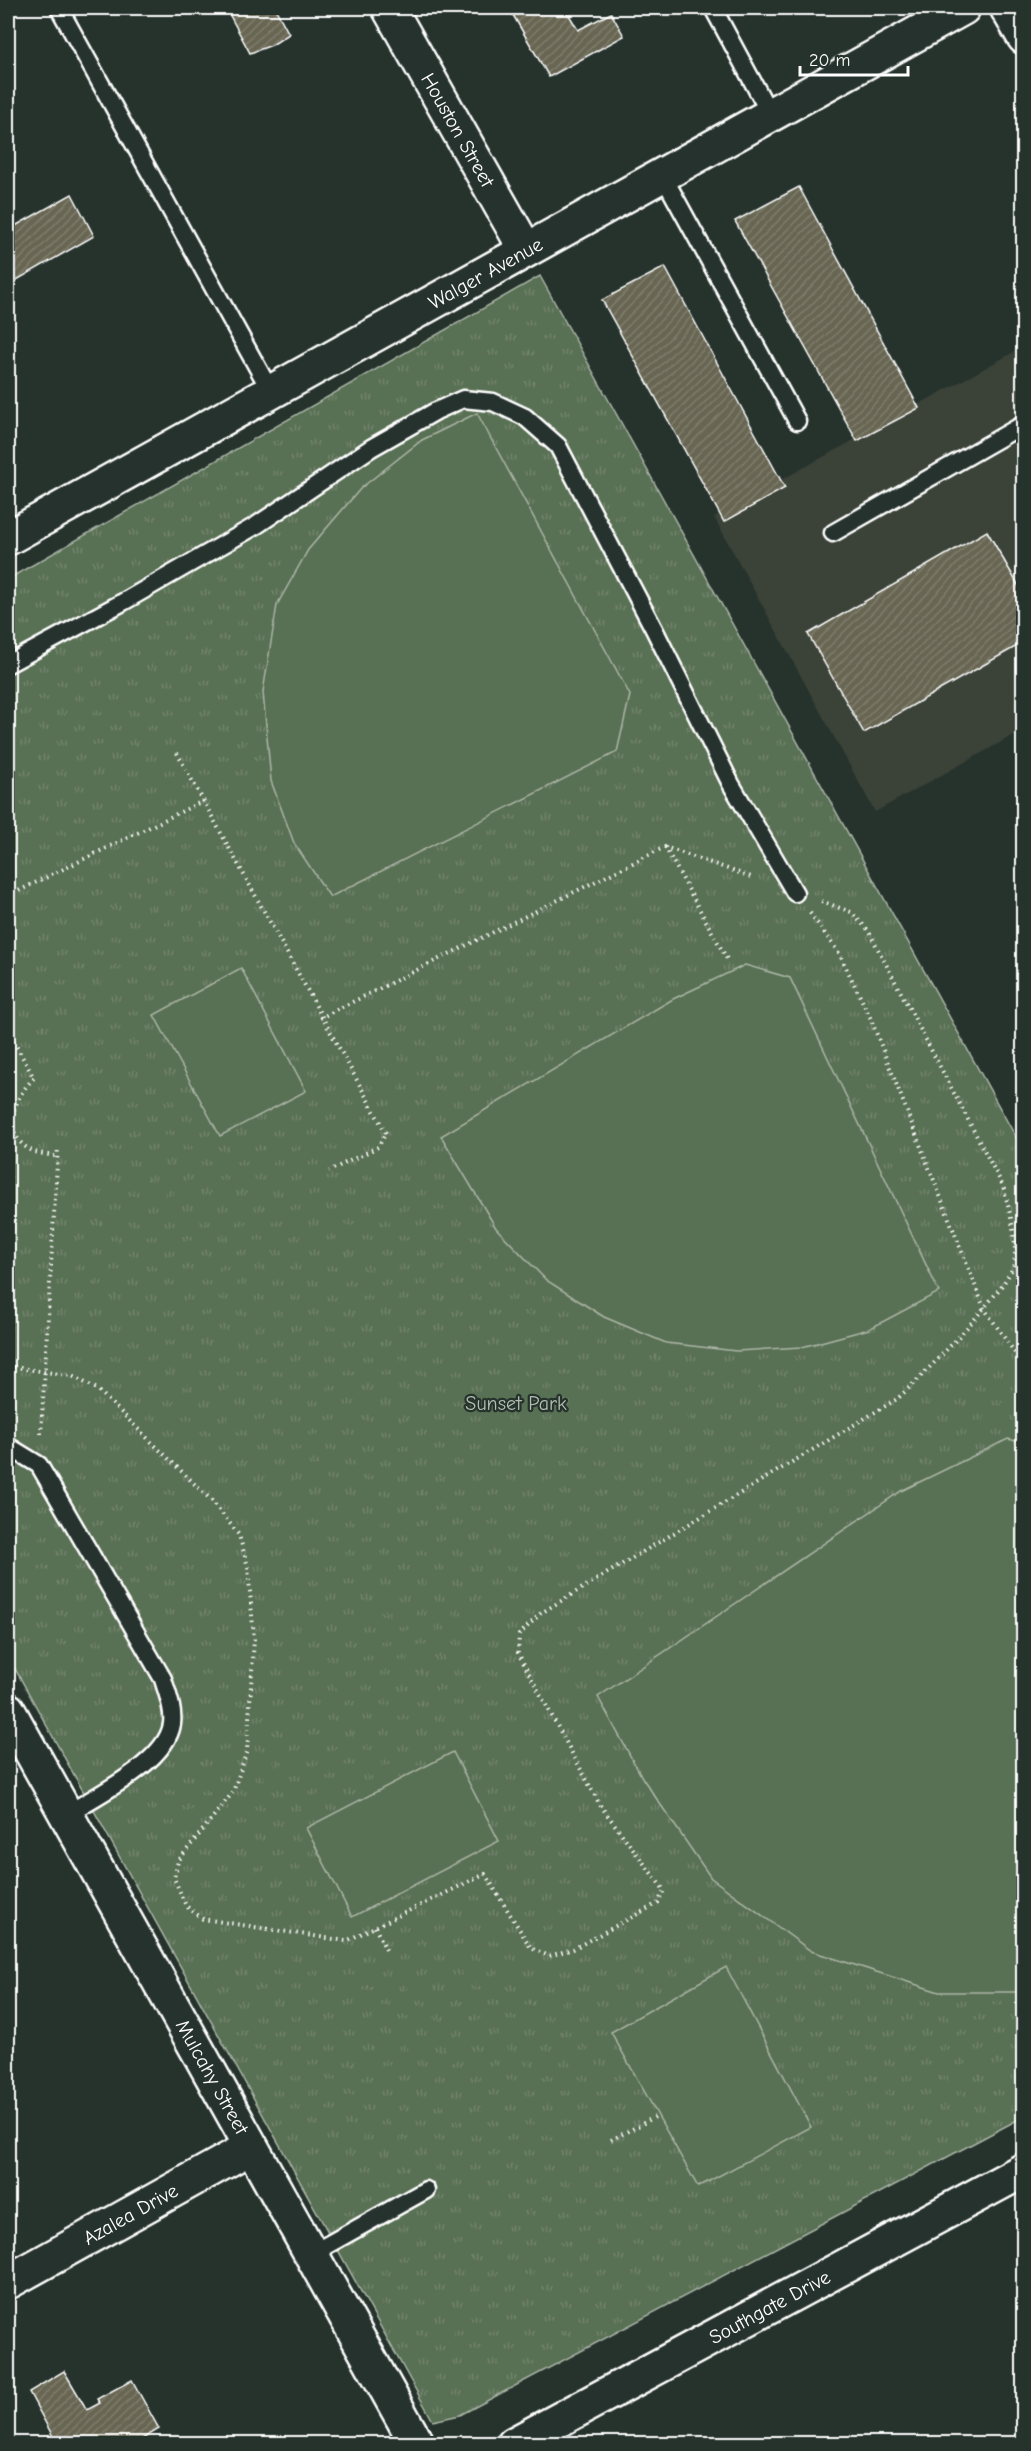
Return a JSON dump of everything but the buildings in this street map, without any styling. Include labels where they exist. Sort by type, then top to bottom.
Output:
[{"type":"street","name":"Houston Street","points":[[389,8],[526,250]]},
{"type":"street","name":"Walger Avenue","points":[[11,528],[272,392],[963,8]]},
{"type":"street","points":[[1007,8],[1023,37]]},
{"type":"street","name":"Mulcahy Street","points":[[8,1710],[417,2444]]},
{"type":"street","name":"Azalea Drive","points":[[8,2282],[251,2148]]},
{"type":"street","name":"Southgate Drive","points":[[514,2444],[1023,2170]]},
{"type":"lane","points":[[59,8],[272,392]]},
{"type":"lane","points":[[712,8],[770,114]]},
{"type":"lane","points":[[662,174],[797,421]]},
{"type":"lane","points":[[8,664],[123,602],[257,525],[371,448],[436,411],[463,399],[493,402],[525,417],[558,446],[654,630],[730,784],[795,893]]},
{"type":"lane","points":[[833,533],[1022,429]]},
{"type":"lane","points":[[8,1446],[39,1465],[163,1679],[171,1708],[172,1725],[164,1743],[150,1761],[66,1815]]},
{"type":"lane","points":[[311,2254],[426,2190]]},
{"type":"path","points":[[177,753],[320,1018],[386,1133],[378,1147],[329,1171]]},
{"type":"path","points":[[8,896],[203,801]]},
{"type":"path","points":[[666,847],[727,959]]},
{"type":"path","points":[[8,1366],[72,1376],[97,1389],[213,1501],[239,1535],[248,1567],[254,1639],[247,1751],[233,1792],[177,1860],[174,1878],[186,1906],[203,1919],[346,1941],[485,1874],[531,1948],[549,1956],[573,1949],[658,1903],[664,1890],[600,1805],[519,1653],[519,1635],[541,1613],[897,1399],[916,1383],[984,1308],[1014,1265],[1013,1226],[1003,1186],[868,930],[851,912],[666,847],[320,1018]]},
{"type":"path","points":[[795,893],[839,953],[870,1017],[984,1308],[1023,1366]]},
{"type":"path","points":[[8,1031],[34,1078],[20,1091],[11,1119],[14,1136],[33,1151],[58,1157]]},
{"type":"path","points":[[39,1465],[58,1147]]},
{"type":"path","points":[[375,1927],[387,1952]]},
{"type":"path","points":[[611,2140],[657,2116]]},
{"type":"shaded area","points":[[1023,347],[1023,730],[875,812],[714,517]]},
{"type":"green space","name":"Sunset Park","points":[[540,276],[1023,1150],[1023,2117],[460,2415],[433,2421],[8,1656],[8,579]]},
{"type":"green space","points":[[477,413],[630,695],[617,752],[330,897],[294,843],[271,781],[263,692],[277,605],[308,550],[361,488],[422,440]]},
{"type":"green space","points":[[745,965],[790,978],[939,1292],[869,1329],[802,1347],[736,1351],[666,1343],[604,1317],[546,1280],[496,1228],[441,1136],[673,999]]},
{"type":"green space","points":[[241,968],[306,1091],[220,1136],[154,1015]]},
{"type":"green space","points":[[1008,1439],[1024,1443],[1023,1992],[939,1992],[811,1951],[711,1878],[643,1779],[598,1697],[901,1491]]},
{"type":"green space","points":[[453,1752],[499,1841],[352,1917],[306,1828]]},
{"type":"green space","points":[[726,1967],[811,2127],[698,2187],[611,2032]]}]
